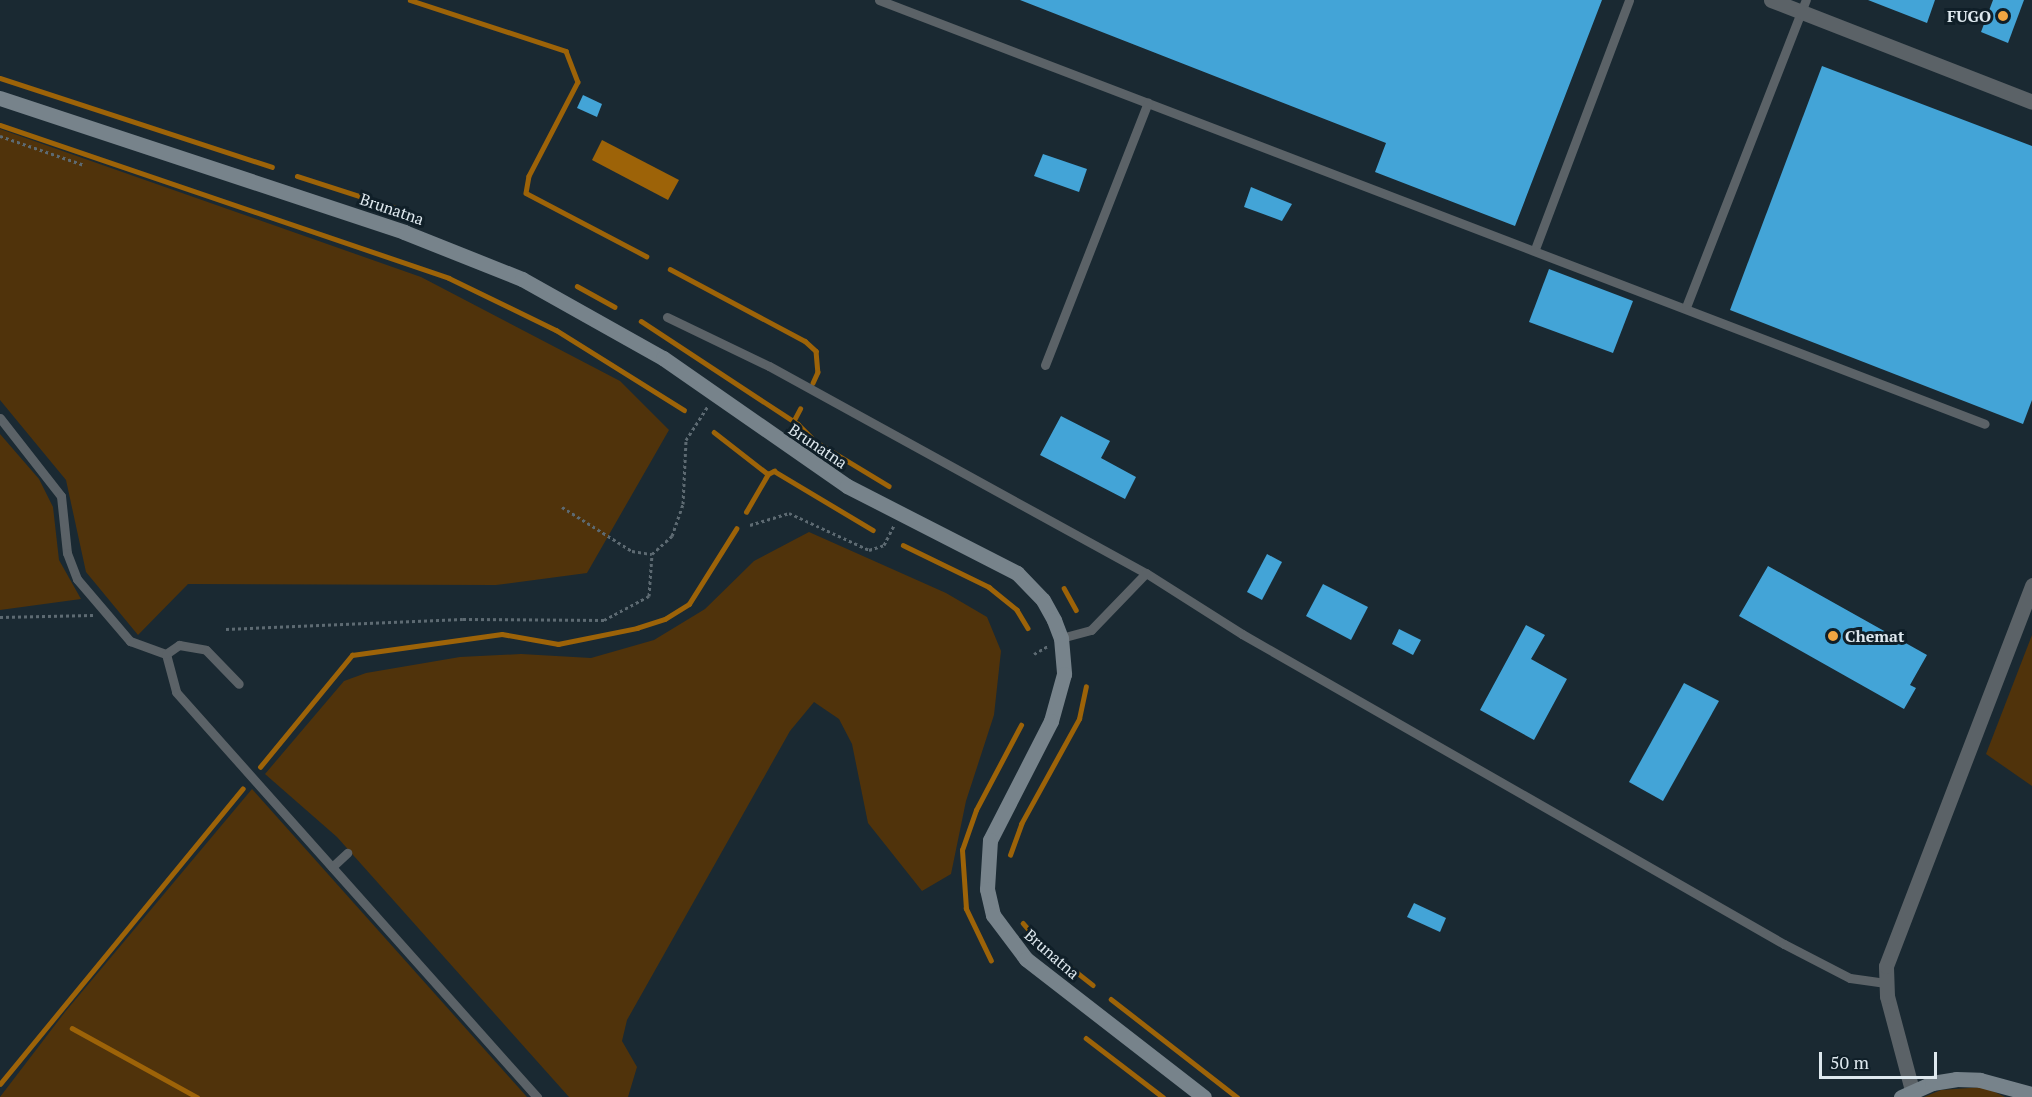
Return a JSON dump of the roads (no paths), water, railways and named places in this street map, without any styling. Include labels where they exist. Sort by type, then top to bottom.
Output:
[{"type":"street","points":[[1771,0],[1803,6],[2032,102]]},
{"type":"street","name":"Brunatna","points":[[0,98],[404,232],[522,279],[618,330],[898,523],[1017,573],[1043,600],[1064,674],[1060,697],[990,840],[987,889],[993,915],[1026,959],[1204,1097]]},
{"type":"street","points":[[2032,585],[1890,950],[1886,983],[1906,1094],[1956,1079],[1980,1080],[2032,1094]]},
{"type":"lane","points":[[879,0],[1535,249],[1984,424]]},
{"type":"lane","points":[[1535,249],[1629,0]]},
{"type":"lane","points":[[1686,308],[1803,6]]},
{"type":"lane","points":[[1045,365],[1148,102]]},
{"type":"lane","points":[[667,317],[769,366],[1146,573],[1242,634],[1784,944],[1850,978],[1886,983]]},
{"type":"lane","points":[[0,418],[61,496],[71,566],[106,614],[130,641],[166,654]]},
{"type":"lane","points":[[1054,638],[1091,630],[1146,573]]},
{"type":"lane","points":[[166,654],[179,645],[206,650],[239,684]]},
{"type":"lane","points":[[166,654],[176,692],[537,1097]]},
{"type":"lane","points":[[332,867],[347,853]]},
{"type":"waterway","points":[[410,0],[566,51],[578,82],[529,176],[526,193],[646,256]]},
{"type":"waterway","points":[[0,78],[272,167]]},
{"type":"waterway","points":[[0,125],[449,278],[556,330],[684,410]]},
{"type":"waterway","points":[[297,176],[403,210]]},
{"type":"waterway","points":[[670,269],[805,341],[816,351],[818,372],[813,383]]},
{"type":"waterway","points":[[577,286],[615,307]]},
{"type":"waterway","points":[[641,321],[798,424],[816,442],[889,486]]},
{"type":"waterway","points":[[793,422],[800,409]]},
{"type":"waterway","points":[[714,432],[768,474],[774,471],[873,530]]},
{"type":"waterway","points":[[746,512],[768,474]]},
{"type":"waterway","points":[[260,767],[352,655],[502,634],[558,644],[637,628],[665,619],[689,604],[736,529]]},
{"type":"waterway","points":[[903,545],[989,587],[1017,610],[1028,628]]},
{"type":"waterway","points":[[1064,588],[1076,610]]},
{"type":"waterway","points":[[1010,855],[1021,824],[1079,719],[1086,687]]},
{"type":"waterway","points":[[991,961],[966,909],[962,850],[976,810],[1021,725]]},
{"type":"waterway","points":[[0,1084],[242,789]]},
{"type":"waterway","points":[[1023,923],[1041,944],[1093,985]]},
{"type":"waterway","points":[[1111,999],[1237,1097]]},
{"type":"waterway","points":[[72,1028],[197,1097]]},
{"type":"waterway","points":[[1086,1038],[1163,1097]]},
{"type":"place","name":"FUGO","points":[[2003,16]]},
{"type":"place","name":"Chemat","points":[[1833,636]]}]
